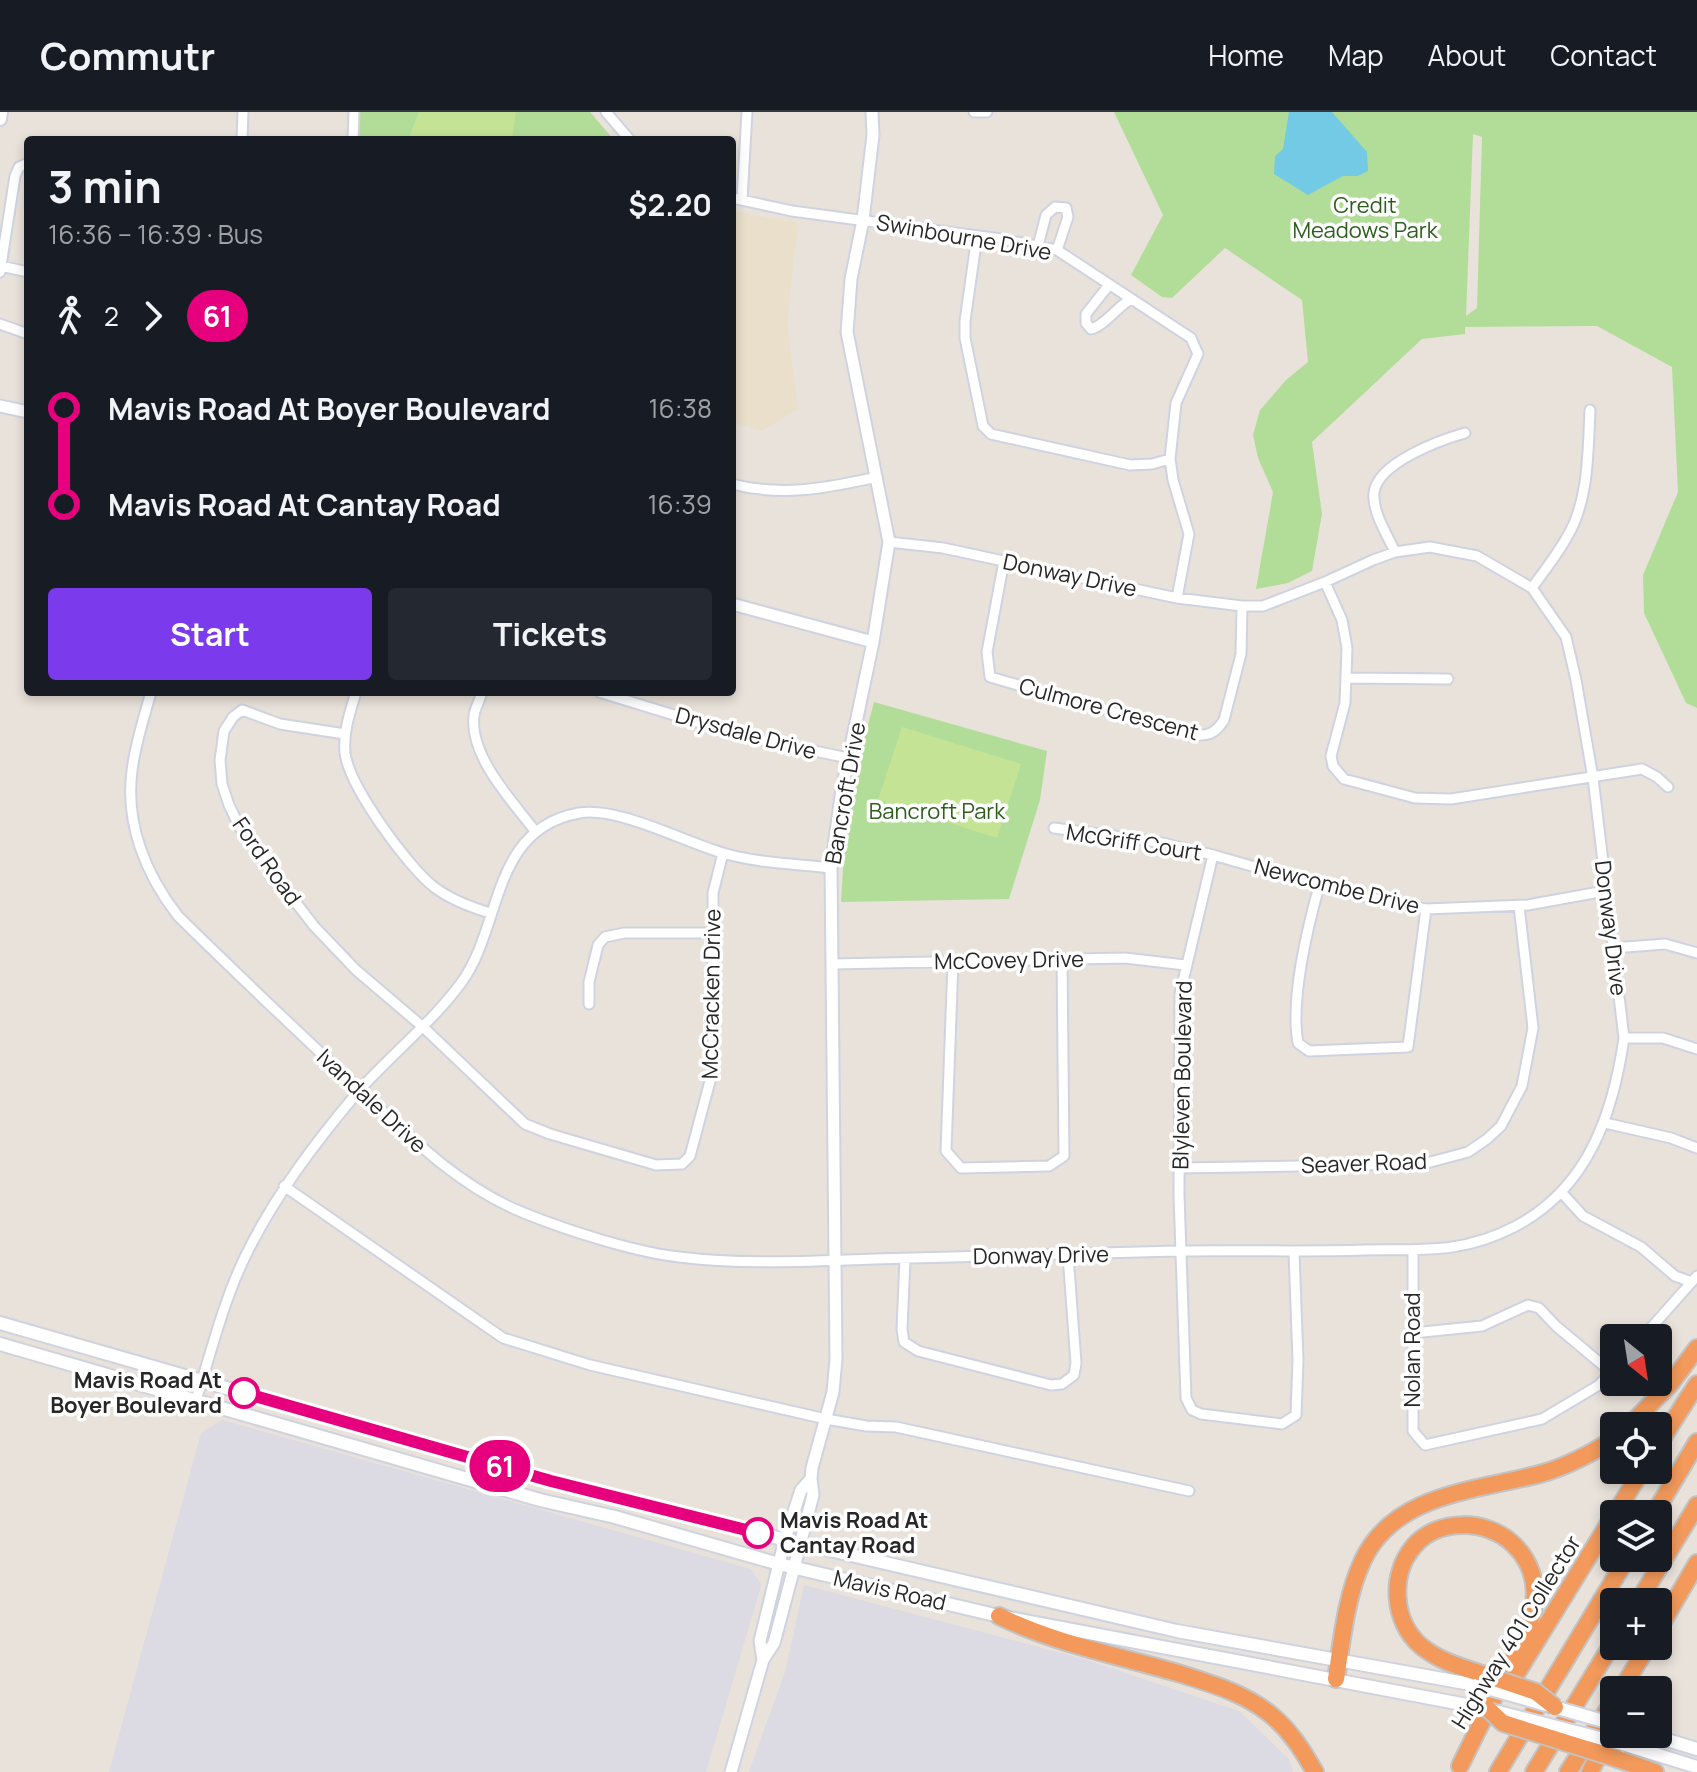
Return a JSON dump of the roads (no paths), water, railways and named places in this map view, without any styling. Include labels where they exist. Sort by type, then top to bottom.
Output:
[{"type":"highway","points":[[1643,1412],[1671,1383],[1697,1348]]},
{"type":"highway","points":[[1672,1423],[1697,1384]]},
{"type":"highway","points":[[1662,1500],[1697,1442]]},
{"type":"highway","points":[[1336,1679],[1353,1589],[1362,1562],[1381,1532],[1399,1516],[1444,1497],[1547,1472],[1600,1447]]},
{"type":"highway","points":[[1647,1588],[1697,1505]]},
{"type":"highway","points":[[1458,1769],[1528,1627],[1535,1596],[1529,1565],[1506,1537],[1468,1524],[1445,1528],[1426,1537],[1413,1547],[1397,1586],[1397,1603],[1402,1619],[1419,1645],[1479,1680],[1536,1692],[1555,1707]]},
{"type":"highway","name":"Highway 401 Collector","points":[[1458,1769],[1600,1538]]},
{"type":"highway","points":[[1672,1606],[1697,1563]]},
{"type":"highway","points":[[1498,1772],[1619,1572]]},
{"type":"highway","points":[[999,1616],[1031,1632],[1152,1665],[1240,1695],[1270,1714],[1287,1730],[1315,1772]]},
{"type":"highway","points":[[1534,1772],[1602,1660]]},
{"type":"highway","points":[[1488,1709],[1503,1723],[1622,1752],[1655,1772]]},
{"type":"highway","points":[[1568,1772],[1600,1722]]},
{"type":"highway","points":[[1590,1772],[1602,1748]]},
{"type":"main road","points":[[0,119],[1,112]]},
{"type":"main road","name":"Mavis Road","points":[[0,1323],[551,1481],[800,1543],[1177,1631],[1339,1661],[1479,1680]]},
{"type":"main road","name":"Mavis Road","points":[[0,1344],[525,1495],[795,1568],[999,1616],[1488,1709]]},
{"type":"main road","points":[[1555,1707],[1600,1721]]},
{"type":"main road","points":[[1672,1741],[1697,1749]]},
{"type":"main road","points":[[1622,1752],[1697,1767]]},
{"type":"street","points":[[242,136],[243,112]]},
{"type":"street","points":[[353,136],[354,112]]},
{"type":"street","points":[[606,112],[627,136]]},
{"type":"street","points":[[737,199],[747,112]]},
{"type":"street","name":"Bancroft Drive","points":[[763,1660],[774,1643],[813,1495],[811,1479],[833,1392],[836,1359],[831,868],[848,758],[873,642],[889,542],[847,332],[851,279],[863,220],[873,135],[872,112]]},
{"type":"street","points":[[974,112],[987,112]]},
{"type":"street","points":[[24,165],[19,167],[15,176],[1,269],[24,272]]},
{"type":"street","name":"Swinbourne Drive","points":[[737,199],[792,211],[1057,250],[1191,338],[1198,354],[1176,403],[1170,459],[1189,534],[1177,598]]},
{"type":"street","points":[[1038,246],[1046,215],[1055,207],[1066,208],[1068,217],[1057,250]]},
{"type":"street","points":[[977,236],[965,338],[983,426],[991,434],[1115,463],[1152,464],[1170,459]]},
{"type":"street","points":[[1109,285],[1086,314],[1086,323],[1091,329],[1099,327],[1116,308],[1131,299]]},
{"type":"street","points":[[0,324],[24,333]]},
{"type":"street","points":[[2,404],[24,411]]},
{"type":"street","points":[[1532,588],[1569,535],[1580,503],[1590,410]]},
{"type":"street","points":[[1395,552],[1376,508],[1374,491],[1382,477],[1430,443],[1465,433]]},
{"type":"street","points":[[736,485],[778,492],[809,490],[877,477]]},
{"type":"street","name":"Donway Drive","points":[[833,1260],[1182,1251],[1294,1253],[1450,1249],[1483,1241],[1534,1216],[1562,1193],[1588,1159],[1605,1123],[1618,1079],[1624,1038],[1593,778],[1566,637],[1532,588],[1477,556],[1430,547],[1395,552],[1263,606],[1242,606],[1177,598],[943,548],[889,542]]},
{"type":"street","name":"Culmore Crescent","points":[[1004,561],[987,652],[990,677],[1193,735],[1208,736],[1224,720],[1241,654],[1242,606]]},
{"type":"street","points":[[1325,582],[1342,620],[1347,648],[1345,703],[1331,756],[1333,766],[1344,779],[1415,798],[1451,799],[1642,769],[1668,787]]},
{"type":"street","points":[[736,605],[873,642]]},
{"type":"street","points":[[1348,678],[1448,679]]},
{"type":"street","name":"Ivandale Drive","points":[[150,696],[135,751],[131,788],[138,839],[156,884],[178,916],[295,1032],[452,1173],[474,1188],[528,1215],[653,1253],[736,1261],[833,1260]]},
{"type":"street","points":[[355,696],[345,734],[348,770],[411,864],[452,899],[490,913]]},
{"type":"street","points":[[481,696],[474,717],[477,740],[485,762],[535,831]]},
{"type":"street","name":"Drysdale Drive","points":[[612,696],[739,735],[848,758]]},
{"type":"street","name":"Ford Road","points":[[345,734],[280,724],[242,710],[224,731],[220,760],[222,784],[239,826],[314,926],[356,970],[423,1027]]},
{"type":"street","points":[[196,1400],[243,1260],[284,1186],[360,1090],[423,1027],[463,981],[518,851],[535,831],[580,813],[615,815],[723,853],[831,868]]},
{"type":"street","name":"McGriff Court","points":[[1054,828],[1114,834],[1213,855]]},
{"type":"street","name":"McCracken Drive","points":[[423,1027],[525,1124],[656,1165],[682,1164],[690,1156],[713,1070],[711,933],[717,866],[723,853]]},
{"type":"street","name":"Newcombe Drive","points":[[1213,855],[1319,886],[1426,909],[1519,906],[1605,891]]},
{"type":"street","name":"Blyleven Boulevard","points":[[1213,855],[1180,994],[1186,1398],[1192,1410],[1201,1414],[1282,1424],[1296,1415],[1298,1360],[1294,1253]]},
{"type":"street","points":[[1319,886],[1305,943],[1295,1027],[1298,1043],[1309,1051],[1408,1047],[1426,909]]},
{"type":"street","name":"Seaver Road","points":[[1181,1168],[1423,1164],[1468,1152],[1487,1139],[1501,1126],[1522,1086],[1533,1028],[1519,906]]},
{"type":"street","points":[[589,1004],[589,982],[598,945],[605,937],[624,933],[711,933]]},
{"type":"street","points":[[1613,948],[1665,944],[1697,953]]},
{"type":"street","points":[[953,962],[946,1151],[961,1168],[1049,1166],[1064,1156],[1062,958]]},
{"type":"street","name":"McCovey Drive","points":[[833,964],[1125,958],[1185,965]]},
{"type":"street","points":[[1624,1038],[1663,1038],[1697,1049]]},
{"type":"street","points":[[1605,1123],[1671,1138],[1697,1148]]},
{"type":"street","points":[[284,1186],[503,1338],[590,1365],[826,1419],[896,1427],[1189,1491]]},
{"type":"street","points":[[1562,1193],[1583,1216],[1600,1228],[1641,1247],[1675,1276],[1694,1279]]},
{"type":"street","name":"Nolan Road","points":[[1413,1250],[1413,1431],[1425,1445],[1542,1419],[1600,1384]]},
{"type":"street","points":[[905,1259],[904,1342],[918,1351],[1051,1385],[1062,1384],[1074,1375],[1076,1363],[1068,1255]]},
{"type":"street","points":[[1654,1324],[1694,1279]]},
{"type":"street","points":[[1413,1333],[1482,1326],[1528,1305],[1539,1308],[1556,1326],[1600,1361]]},
{"type":"street","name":"Bancroft Drive","points":[[763,1660],[760,1641],[785,1539],[801,1490],[811,1479]]},
{"type":"street","points":[[731,1772],[763,1660]]},
{"type":"water","points":[[1289,112],[1332,112],[1367,152],[1368,171],[1358,176],[1343,176],[1308,195],[1274,174],[1275,156],[1283,149]]},
{"type":"place","name":"Mavis Road At Boyer Boulevard","points":[[244,1393]]},
{"type":"place","name":"Mavis Road At Cantay Road","points":[[758,1533]]},
{"type":"park label","name":"Credit Meadows Park","points":[[1365,218]]},
{"type":"park label","name":"Bancroft Park","points":[[937,811]]}]
